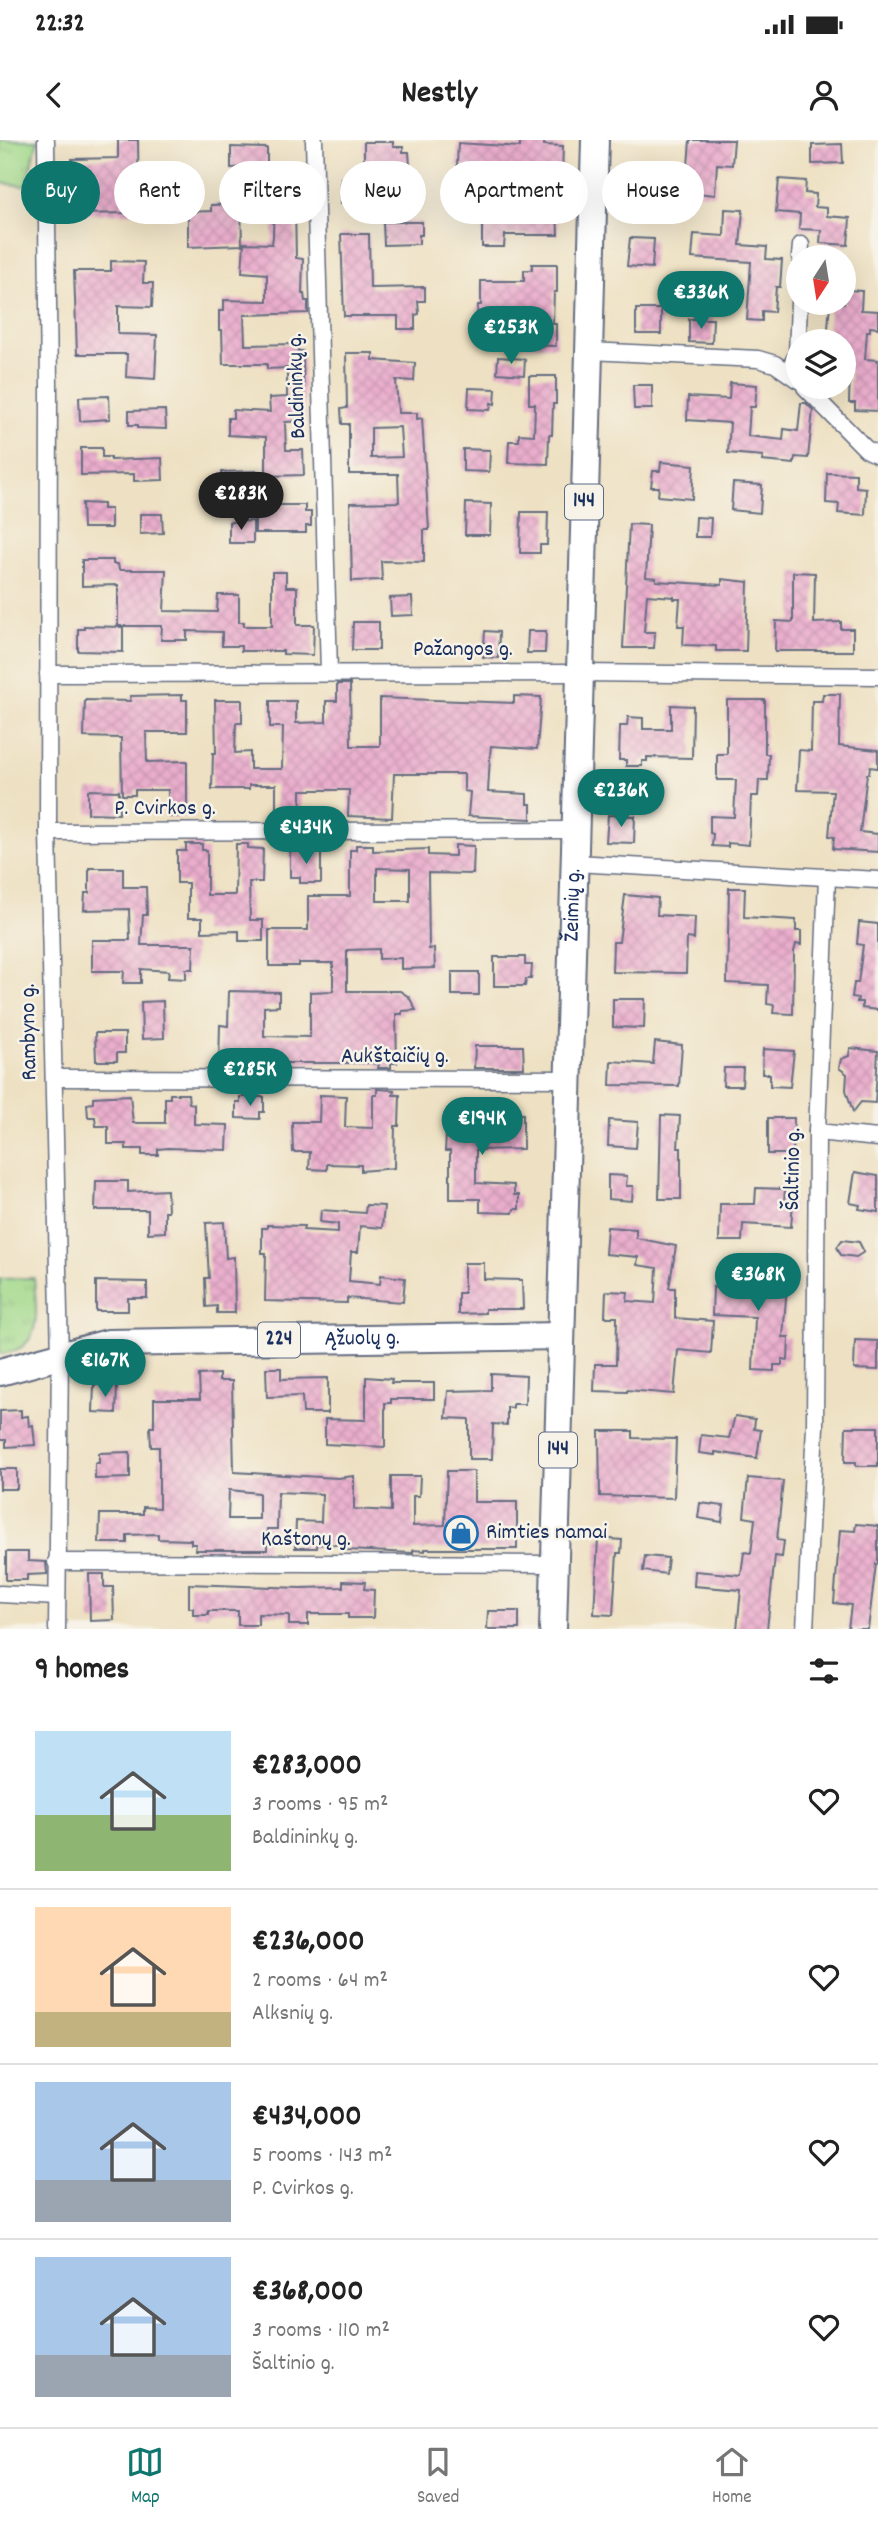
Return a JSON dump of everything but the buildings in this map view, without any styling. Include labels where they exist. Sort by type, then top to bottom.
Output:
[{"type":"main road","name":"Žeimių g.","points":[[553,1629],[595,140]]},
{"type":"main road","name":"Ąžuolų g.","points":[[0,1372],[108,1343],[561,1336]]},
{"type":"street","name":"Rambyno g.","points":[[46,140],[48,832],[60,1357],[57,1629]]},
{"type":"street","name":"Baldininkų g.","points":[[314,140],[329,672]]},
{"type":"street","points":[[589,351],[758,359],[786,373]]},
{"type":"street","points":[[817,399],[866,449],[878,455]]},
{"type":"street","name":"Pažangos g.","points":[[48,674],[329,672],[878,676]]},
{"type":"street","name":"P. Cvirkos g.","points":[[48,832],[576,830]]},
{"type":"street","points":[[575,863],[878,880]]},
{"type":"street","name":"Šaltinio g.","points":[[805,1629],[816,1426],[817,1132],[827,877]]},
{"type":"street","name":"Aukštaičių g.","points":[[54,1078],[569,1079]]},
{"type":"street","points":[[817,1132],[878,1138]]},
{"type":"street","name":"Kaštonų g.","points":[[57,1562],[555,1564]]},
{"type":"street","points":[[0,1594],[57,1597]]},
{"type":"green space","points":[[0,140],[38,140],[32,161],[21,161],[21,186],[0,183]]},
{"type":"green space","points":[[34,1278],[36,1316],[31,1337],[25,1345],[0,1354],[0,1279]]},
{"type":"place","name":"Rimties namai","points":[[461,1533]]}]
